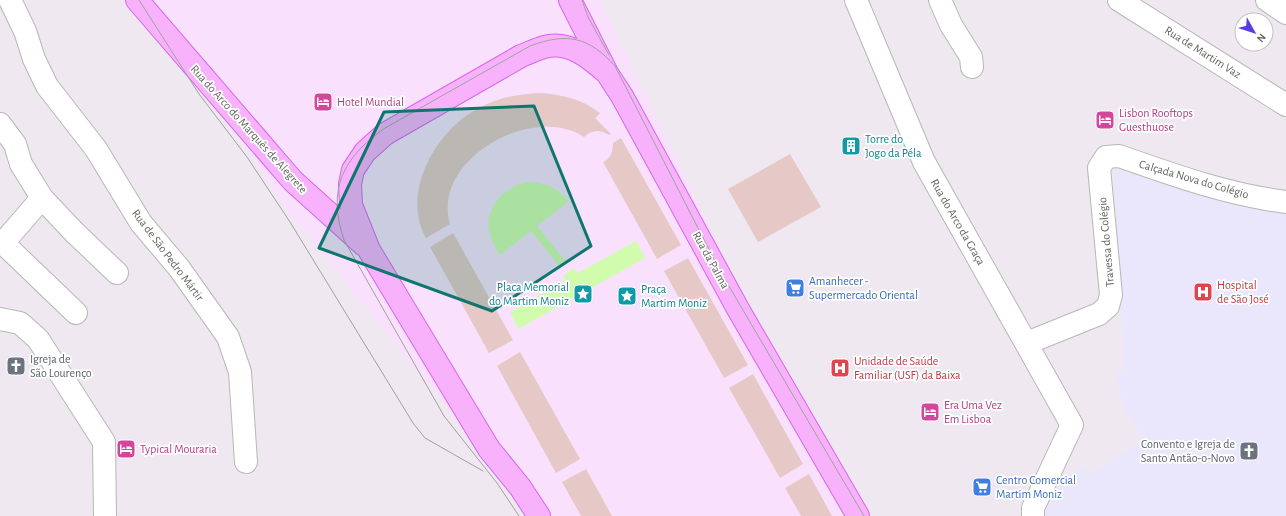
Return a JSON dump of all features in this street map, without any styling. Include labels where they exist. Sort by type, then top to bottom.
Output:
[{"type":"main road","name":"Rua do Arco do Marquês de Alegrete","points":[[137,0],[293,181],[369,250]]},
{"type":"main road","name":"Rua da Palma","points":[[570,0],[607,73],[622,96],[738,309],[858,516]]},
{"type":"main road","points":[[538,514],[520,487],[489,449],[369,250],[351,205],[350,184],[353,170],[364,152],[385,134],[521,56],[546,46],[562,46],[576,50],[590,57],[607,73]]},
{"type":"street","name":"Rua de São Pedro Mártir","points":[[10,0],[25,31],[34,59],[47,86],[96,149],[141,223],[179,268],[228,337],[240,372],[246,462]]},
{"type":"street","name":"Rua do Arco da Graça","points":[[856,0],[924,162],[1072,425],[1033,508],[1033,516]]},
{"type":"street","points":[[940,0],[951,25],[971,57],[972,67]]},
{"type":"street","name":"Rua de Martim Vaz","points":[[1119,0],[1286,104]]},
{"type":"street","points":[[1266,0],[1286,12]]},
{"type":"street","points":[[0,124],[15,144],[21,164],[42,198],[74,232],[117,272]]},
{"type":"street","name":"Calçada Nova do Colégio","points":[[1104,160],[1106,157],[1118,156],[1208,186],[1264,199],[1286,202]]},
{"type":"street","name":"Travessa do Colégio","points":[[1027,343],[1099,314],[1108,306],[1111,295],[1099,168],[1104,160]]},
{"type":"street","points":[[42,198],[2,242],[76,313]]},
{"type":"street","points":[[0,319],[20,323],[38,339],[104,442],[105,516]]},
{"type":"highlighted area","points":[[534,106],[591,246],[492,311],[319,248],[384,112]]},
{"type":"shaded area","points":[[148,0],[600,0],[848,516],[535,516],[283,206],[167,23]]},
{"type":"shaded area","points":[[541,93],[572,98],[593,108],[600,113],[595,118],[611,134],[609,135],[596,131],[584,137],[563,128],[538,127],[514,133],[490,144],[470,159],[456,179],[448,200],[450,224],[426,238],[419,220],[417,201],[420,182],[427,164],[437,146],[449,131],[479,108],[494,101],[509,97]]},
{"type":"shaded area","points":[[621,138],[681,245],[657,259],[603,162],[608,159],[611,154],[613,143]]},
{"type":"shaded area","points":[[790,154],[821,207],[758,242],[728,189]]},
{"type":"shaded area","name":"Hospital de São José","points":[[1114,169],[1211,198],[1286,212],[1286,516],[1043,516],[1046,502],[1061,479],[1083,467],[1091,473],[1144,439],[1124,410],[1116,374],[1124,371]]},
{"type":"shaded area","points":[[526,182],[550,186],[560,192],[569,201],[537,226],[566,262],[560,267],[531,231],[500,255],[493,243],[489,221],[491,211],[503,194],[513,187]]},
{"type":"shaded area","points":[[453,233],[513,340],[489,353],[430,247]]},
{"type":"shaded area","points":[[636,241],[645,258],[518,329],[510,312],[566,280],[563,276],[574,268],[578,273]]},
{"type":"shaded area","points":[[688,258],[748,365],[724,378],[664,271]]},
{"type":"shaded area","points":[[520,352],[580,459],[556,473],[497,366]]},
{"type":"shaded area","points":[[753,374],[803,464],[780,478],[729,388]]},
{"type":"shaded area","points":[[586,469],[612,516],[581,516],[562,482]]},
{"type":"shaded area","points":[[809,474],[832,516],[801,516],[785,488]]},
{"type":"tram line","points":[[139,0],[199,94],[247,157],[290,222],[413,423],[425,438],[483,471]]},
{"type":"tram line","points":[[582,0],[588,17],[609,55]]},
{"type":"tram line","points":[[519,516],[497,483],[444,416],[344,240],[339,222],[337,206],[338,190],[342,176],[358,151],[370,139],[385,128],[530,46],[555,39],[577,40],[586,43],[605,56],[615,66],[720,271],[864,516]]},
{"type":"place","name":"Hotel Mundial","points":[[323,102]]},
{"type":"place","name":"Lisbon Rooftops Guesthuose","points":[[1105,120]]},
{"type":"place","name":"Torre do Jogo da Péla","points":[[851,146]]},
{"type":"place","name":"Amanhecer - Supermercado Oriental","points":[[795,288]]},
{"type":"place","name":"Hospital de São José","points":[[1203,292]]},
{"type":"place","name":"Placa Memorial do Martim Moniz","points":[[583,294]]},
{"type":"place","name":"Praça Martim Moniz","points":[[627,296]]},
{"type":"place","name":"Igreja de São Lourenço","points":[[16,366]]},
{"type":"place","name":"Unidade de Saúde Familiar (USF) da Baixa","points":[[840,368]]},
{"type":"place","name":"Era Uma Vez Em Lisboa","points":[[930,412]]},
{"type":"place","name":"Typical Mouraria","points":[[126,449]]},
{"type":"place","name":"Convento e Igreja de Santo Antão-o-Novo","points":[[1249,451]]},
{"type":"place","name":"Centro Comercial Martim Moniz","points":[[982,487]]}]
